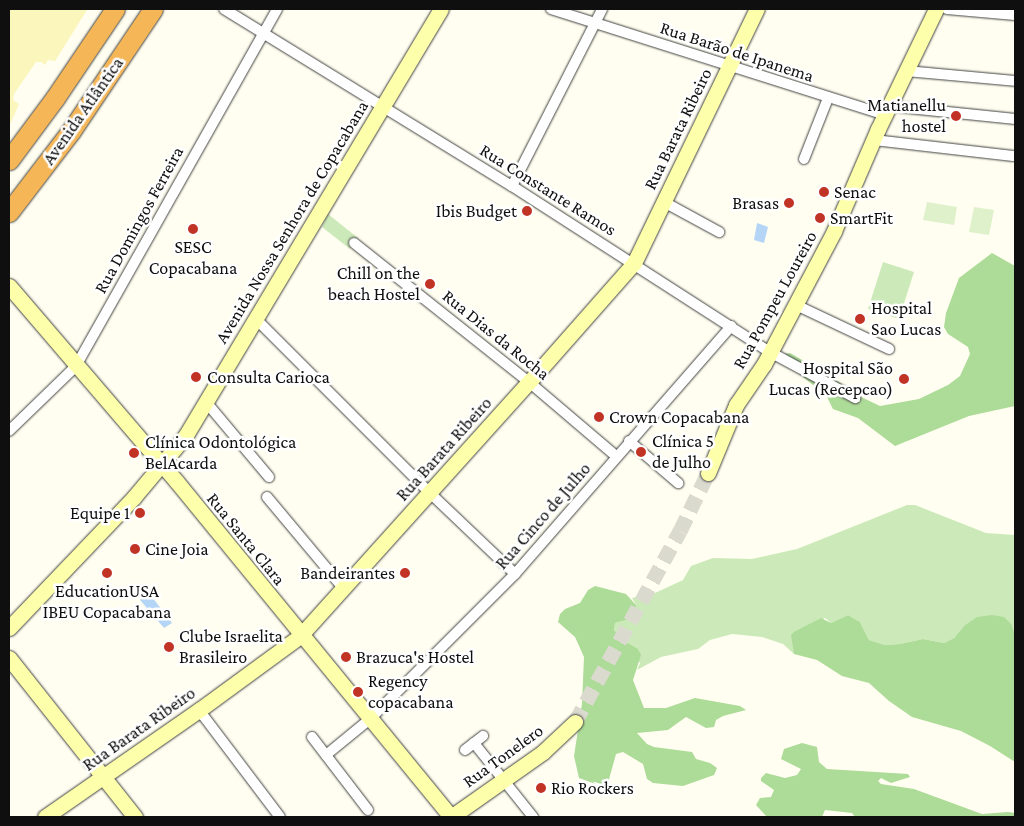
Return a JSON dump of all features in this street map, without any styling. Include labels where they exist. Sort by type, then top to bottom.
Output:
[{"type":"highway","name":"Avenida Atlântica","points":[[9,160],[55,98],[115,9]]},
{"type":"highway","name":"Avenida Atlântica","points":[[9,212],[71,131],[153,9]]},
{"type":"main road","name":"Avenida Nossa Senhora de Copacabana","points":[[9,628],[161,464],[186,434],[441,9]]},
{"type":"main road","name":"Rua Barata Ribeiro","points":[[45,817],[199,710],[300,636],[530,382],[634,263],[757,9]]},
{"type":"main road","name":"Rua Pompeu Loureiro","points":[[708,472],[736,405],[770,352],[834,231],[887,110],[936,9]]},
{"type":"main road","name":"Rua Santa Clara","points":[[9,286],[161,464],[300,636],[451,817]]},
{"type":"main road","points":[[9,658],[134,817]]},
{"type":"main road","name":"Rua Tonelero","points":[[451,817],[543,752],[575,722]]},
{"type":"street","name":"Rua Constante Ramos","points":[[224,9],[512,186],[770,352],[855,398]]},
{"type":"street","name":"Rua Domingos Ferreira","points":[[9,431],[76,366],[277,9]]},
{"type":"street","name":"Rua Barão de Ipanema","points":[[551,9],[828,98],[887,110],[1015,119]]},
{"type":"street","points":[[512,186],[602,9]]},
{"type":"street","points":[[947,9],[1015,14]]},
{"type":"street","points":[[906,71],[1015,81]]},
{"type":"street","points":[[804,159],[828,98]]},
{"type":"street","points":[[874,140],[1013,156]]},
{"type":"street","points":[[664,202],[719,232]]},
{"type":"street","name":"Rua Dias da Rocha","points":[[354,243],[530,382],[616,456]]},
{"type":"street","points":[[796,305],[889,349]]},
{"type":"street","points":[[256,320],[430,493],[515,574]]},
{"type":"street","name":"Rua Cinco de Julho","points":[[326,755],[370,719],[515,574],[730,326]]},
{"type":"street","points":[[206,402],[269,476]]},
{"type":"street","points":[[629,441],[678,483]]},
{"type":"street","points":[[267,497],[344,588]]},
{"type":"street","points":[[199,710],[280,817]]},
{"type":"street","points":[[465,750],[483,736]]},
{"type":"street","points":[[312,737],[368,810]]},
{"type":"street","points":[[474,743],[502,781],[533,817]]},
{"type":"green space","points":[[927,202],[957,207],[954,225],[923,220]]},
{"type":"green space","points":[[974,207],[994,210],[989,235],[969,232]]},
{"type":"green space","points":[[328,214],[358,238],[350,249],[322,227]]},
{"type":"green space","points":[[992,253],[1015,266],[1015,406],[969,416],[895,446],[858,418],[833,409],[826,395],[790,367],[783,354],[790,353],[833,378],[859,396],[880,406],[919,399],[948,385],[960,376],[970,354],[968,347],[948,334],[944,327],[946,313],[959,278]]},
{"type":"green space","points":[[883,262],[914,272],[899,319],[868,309]]},
{"type":"green space","points":[[907,505],[915,505],[986,533],[1015,535],[1015,635],[1012,625],[964,626],[954,638],[944,643],[923,639],[885,645],[869,640],[860,622],[848,615],[831,623],[825,618],[792,635],[794,654],[783,644],[762,637],[732,634],[710,640],[698,649],[661,657],[637,670],[640,663],[614,630],[615,623],[630,619],[636,605],[632,598],[655,593],[683,580],[691,566],[713,558],[752,559],[797,549]]},
{"type":"green space","points":[[595,586],[626,594],[636,605],[636,613],[630,619],[615,623],[614,630],[624,641],[638,649],[641,655],[633,680],[644,708],[666,708],[695,698],[740,706],[746,710],[723,716],[716,720],[714,727],[706,728],[686,717],[668,730],[637,733],[647,744],[654,747],[692,752],[696,759],[710,763],[717,768],[714,775],[683,786],[653,783],[647,779],[643,764],[623,752],[616,754],[608,783],[601,786],[579,778],[574,756],[582,704],[584,657],[575,637],[558,622],[560,614],[565,609],[580,603],[588,590]]},
{"type":"green space","points":[[848,615],[860,622],[869,640],[885,645],[923,639],[944,643],[954,638],[964,626],[977,617],[992,615],[1004,617],[1012,625],[1015,635],[1015,762],[961,731],[912,717],[889,701],[869,683],[842,676],[817,660],[794,654],[791,635],[794,632],[821,618],[831,623]]},
{"type":"green space","points":[[802,743],[817,747],[819,762],[827,769],[908,774],[910,777],[891,783],[881,778],[878,781],[881,784],[914,789],[982,814],[1008,812],[1015,813],[1015,817],[855,817],[852,813],[825,810],[822,817],[767,817],[756,805],[760,798],[771,797],[774,790],[761,781],[761,778],[766,773],[785,778],[797,775],[801,769],[781,759],[784,749]]},
{"type":"sand","points":[[9,9],[87,10],[55,61],[48,60],[45,65],[41,62],[36,62],[14,94],[13,100],[19,104],[9,127]]},
{"type":"water","points":[[757,223],[768,227],[764,243],[754,240]]},
{"type":"water","points":[[149,593],[172,623],[164,628],[140,600]]},
{"type":"tunnel","points":[[575,722],[680,531],[708,473]]},
{"type":"place","name":"Matianellu hostel","points":[[956,116]]},
{"type":"place","name":"Senac","points":[[824,192]]},
{"type":"place","name":"Brasas","points":[[789,203]]},
{"type":"place","name":"Ibis Budget","points":[[527,211]]},
{"type":"place","name":"SmartFit","points":[[820,218]]},
{"type":"place","name":"SESC Copacabana","points":[[193,229]]},
{"type":"place","name":"Chill on the beach Hostel","points":[[430,284]]},
{"type":"place","name":"Hospital Sao Lucas","points":[[860,319]]},
{"type":"place","name":"Consulta Carioca","points":[[196,377]]},
{"type":"place","name":"Hospital São Lucas (Recepcao)","points":[[904,379]]},
{"type":"place","name":"Crown Copacabana","points":[[599,417]]},
{"type":"place","name":"Clínica 5 de Julho","points":[[641,452]]},
{"type":"place","name":"Clínica Odontológica BelAcarda","points":[[134,453]]},
{"type":"place","name":"Equipe 1","points":[[140,513]]},
{"type":"place","name":"Cine Joia","points":[[135,549]]},
{"type":"place","name":"EducationUSA IBEU Copacabana","points":[[107,573]]},
{"type":"place","name":"Bandeirantes","points":[[405,573]]},
{"type":"place","name":"Clube Israelita Brasileiro","points":[[169,647]]},
{"type":"place","name":"Brazuca's Hostel","points":[[346,657]]},
{"type":"place","name":"Regency copacabana","points":[[358,692]]},
{"type":"place","name":"Rio Rockers","points":[[541,788]]}]
